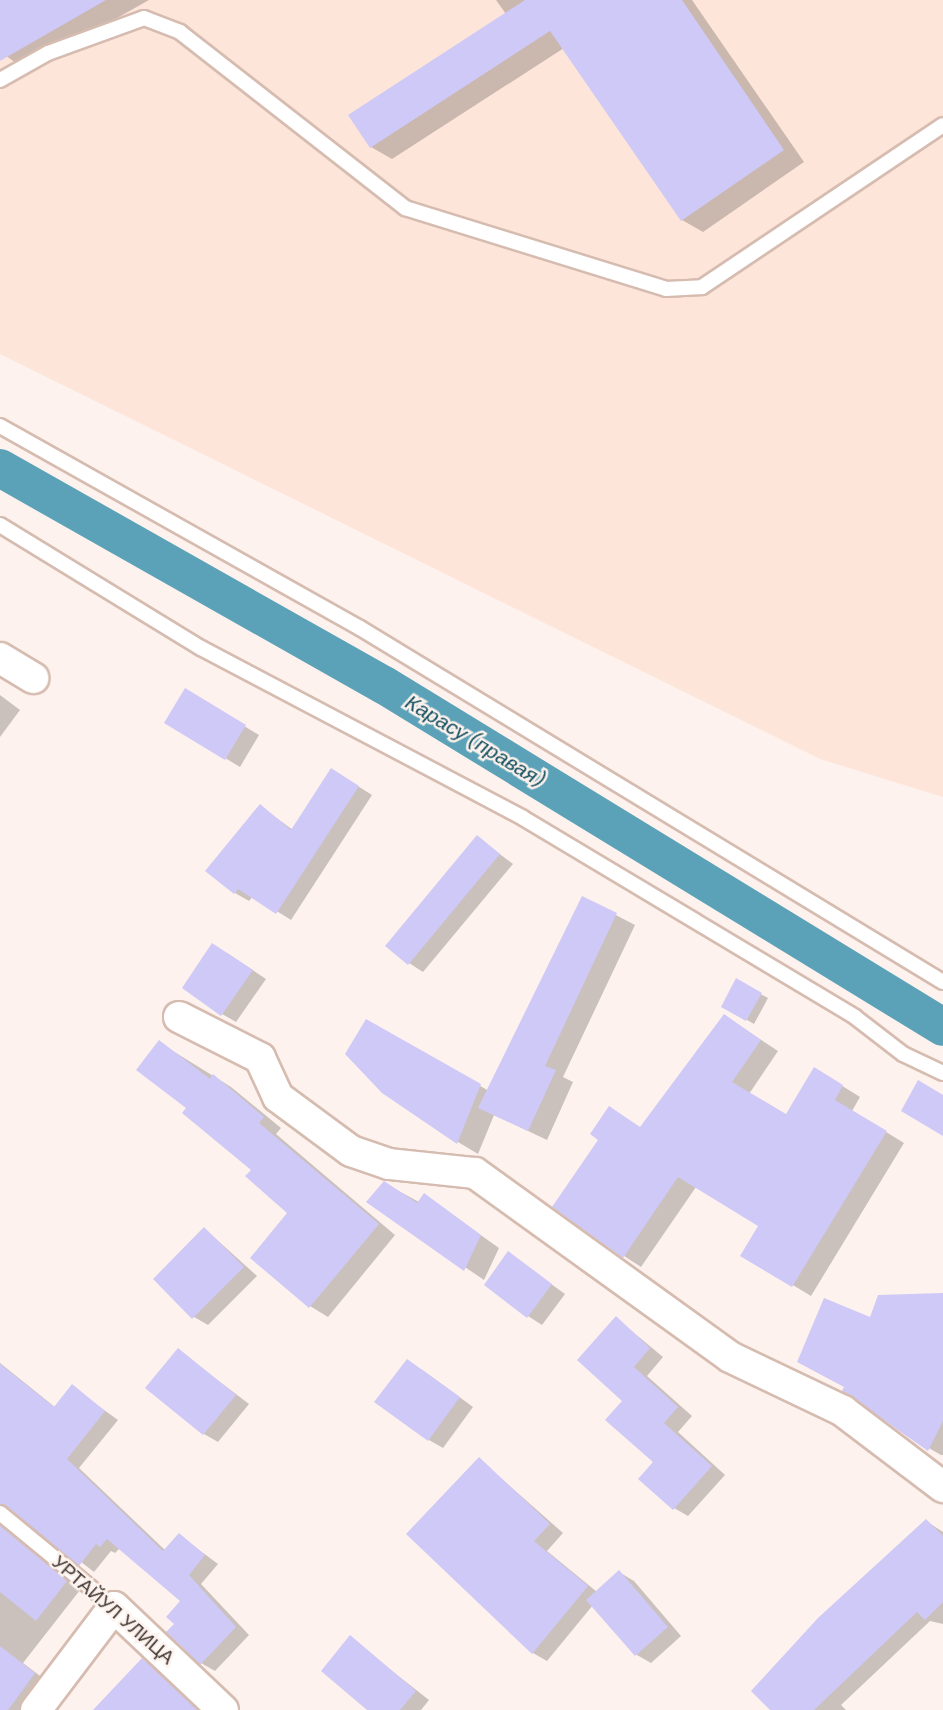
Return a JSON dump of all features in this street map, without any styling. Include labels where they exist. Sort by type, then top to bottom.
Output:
[{"type":"street","points":[[0,657],[33,678]]},
{"type":"street","points":[[179,1017],[260,1058],[278,1097],[351,1151],[389,1164],[475,1172],[730,1357],[843,1411],[943,1487]]},
{"type":"street","points":[[36,1710],[114,1607]]},
{"type":"street","name":"УРТАЙУЛ УЛИЦА","points":[[114,1607],[223,1710]]},
{"type":"lane","points":[[0,80],[48,53],[144,18],[180,32],[404,208],[666,289],[702,287],[943,125]]},
{"type":"lane","points":[[0,426],[360,628],[943,982]]},
{"type":"lane","points":[[0,525],[201,648],[523,818],[855,1017],[903,1054],[943,1073]]},
{"type":"lane","name":"УРТАЙУЛ УЛИЦА","points":[[0,1513],[114,1607]]},
{"type":"shaded area","points":[[0,0],[943,0],[943,797],[820,759],[0,354]]},
{"type":"building","points":[[0,0],[106,0],[0,61]]},
{"type":"building","points":[[525,0],[682,0],[784,150],[681,221],[550,31],[370,148],[348,115]]},
{"type":"building","points":[[185,688],[246,725],[225,760],[164,723]]},
{"type":"building","points":[[331,768],[359,786],[276,914],[238,889],[234,894],[205,871],[260,804],[291,830]]},
{"type":"building","points":[[477,835],[500,854],[408,965],[385,946]]},
{"type":"building","points":[[582,896],[617,913],[545,1066],[556,1070],[528,1131],[478,1108]]},
{"type":"building","points":[[212,943],[253,970],[221,1016],[182,988]]},
{"type":"building","points":[[736,978],[762,993],[746,1021],[721,1007]]},
{"type":"building","points":[[724,1014],[761,1040],[732,1082],[786,1114],[814,1067],[843,1085],[835,1100],[887,1131],[792,1287],[740,1256],[758,1226],[678,1177],[623,1258],[552,1207],[598,1140],[590,1134],[609,1106],[640,1127]]},
{"type":"building","points":[[366,1019],[481,1084],[457,1144],[382,1093],[345,1054]]},
{"type":"building","points":[[159,1040],[210,1079],[213,1074],[264,1117],[259,1123],[379,1224],[309,1308],[250,1258],[287,1213],[245,1176],[251,1170],[182,1113],[186,1108],[136,1070]]},
{"type":"building","points":[[918,1080],[943,1095],[943,1136],[901,1111]]},
{"type":"building","points":[[384,1181],[417,1203],[424,1193],[481,1235],[464,1271],[366,1202]]},
{"type":"building","points":[[204,1227],[244,1267],[192,1319],[153,1279]]},
{"type":"building","points":[[508,1251],[552,1284],[527,1318],[484,1285]]},
{"type":"building","points":[[943,1293],[943,1421],[928,1451],[842,1391],[844,1387],[797,1362],[824,1298],[870,1317],[878,1295]]},
{"type":"building","points":[[616,1316],[650,1348],[634,1367],[678,1407],[664,1423],[712,1466],[673,1510],[638,1479],[653,1462],[605,1420],[622,1401],[577,1360]]},
{"type":"building","points":[[178,1348],[236,1395],[203,1435],[145,1388]]},
{"type":"building","points":[[407,1359],[460,1397],[428,1441],[374,1402]]},
{"type":"building","points":[[0,1364],[54,1407],[72,1384],[105,1411],[67,1459],[163,1551],[179,1533],[205,1555],[189,1575],[236,1627],[200,1665],[166,1632],[174,1624],[166,1617],[180,1601],[107,1539],[100,1547],[96,1544],[79,1566],[0,1504]]},
{"type":"building","points":[[479,1457],[550,1524],[534,1541],[588,1586],[532,1654],[406,1534]]},
{"type":"building","points":[[926,1519],[943,1536],[943,1602],[925,1620],[917,1612],[814,1710],[770,1710],[751,1691],[818,1618]]},
{"type":"building","points":[[0,1525],[67,1581],[36,1621],[0,1592]]},
{"type":"building","points":[[619,1570],[668,1627],[635,1656],[586,1600]]},
{"type":"building","points":[[350,1635],[416,1691],[400,1710],[367,1710],[321,1671]]},
{"type":"building","points":[[0,1646],[35,1673],[8,1710],[0,1710]]},
{"type":"building","points":[[142,1658],[198,1710],[93,1710]]},
{"type":"waterway","name":"Карасу (правая)","points":[[0,468],[384,685],[943,1027]]}]
